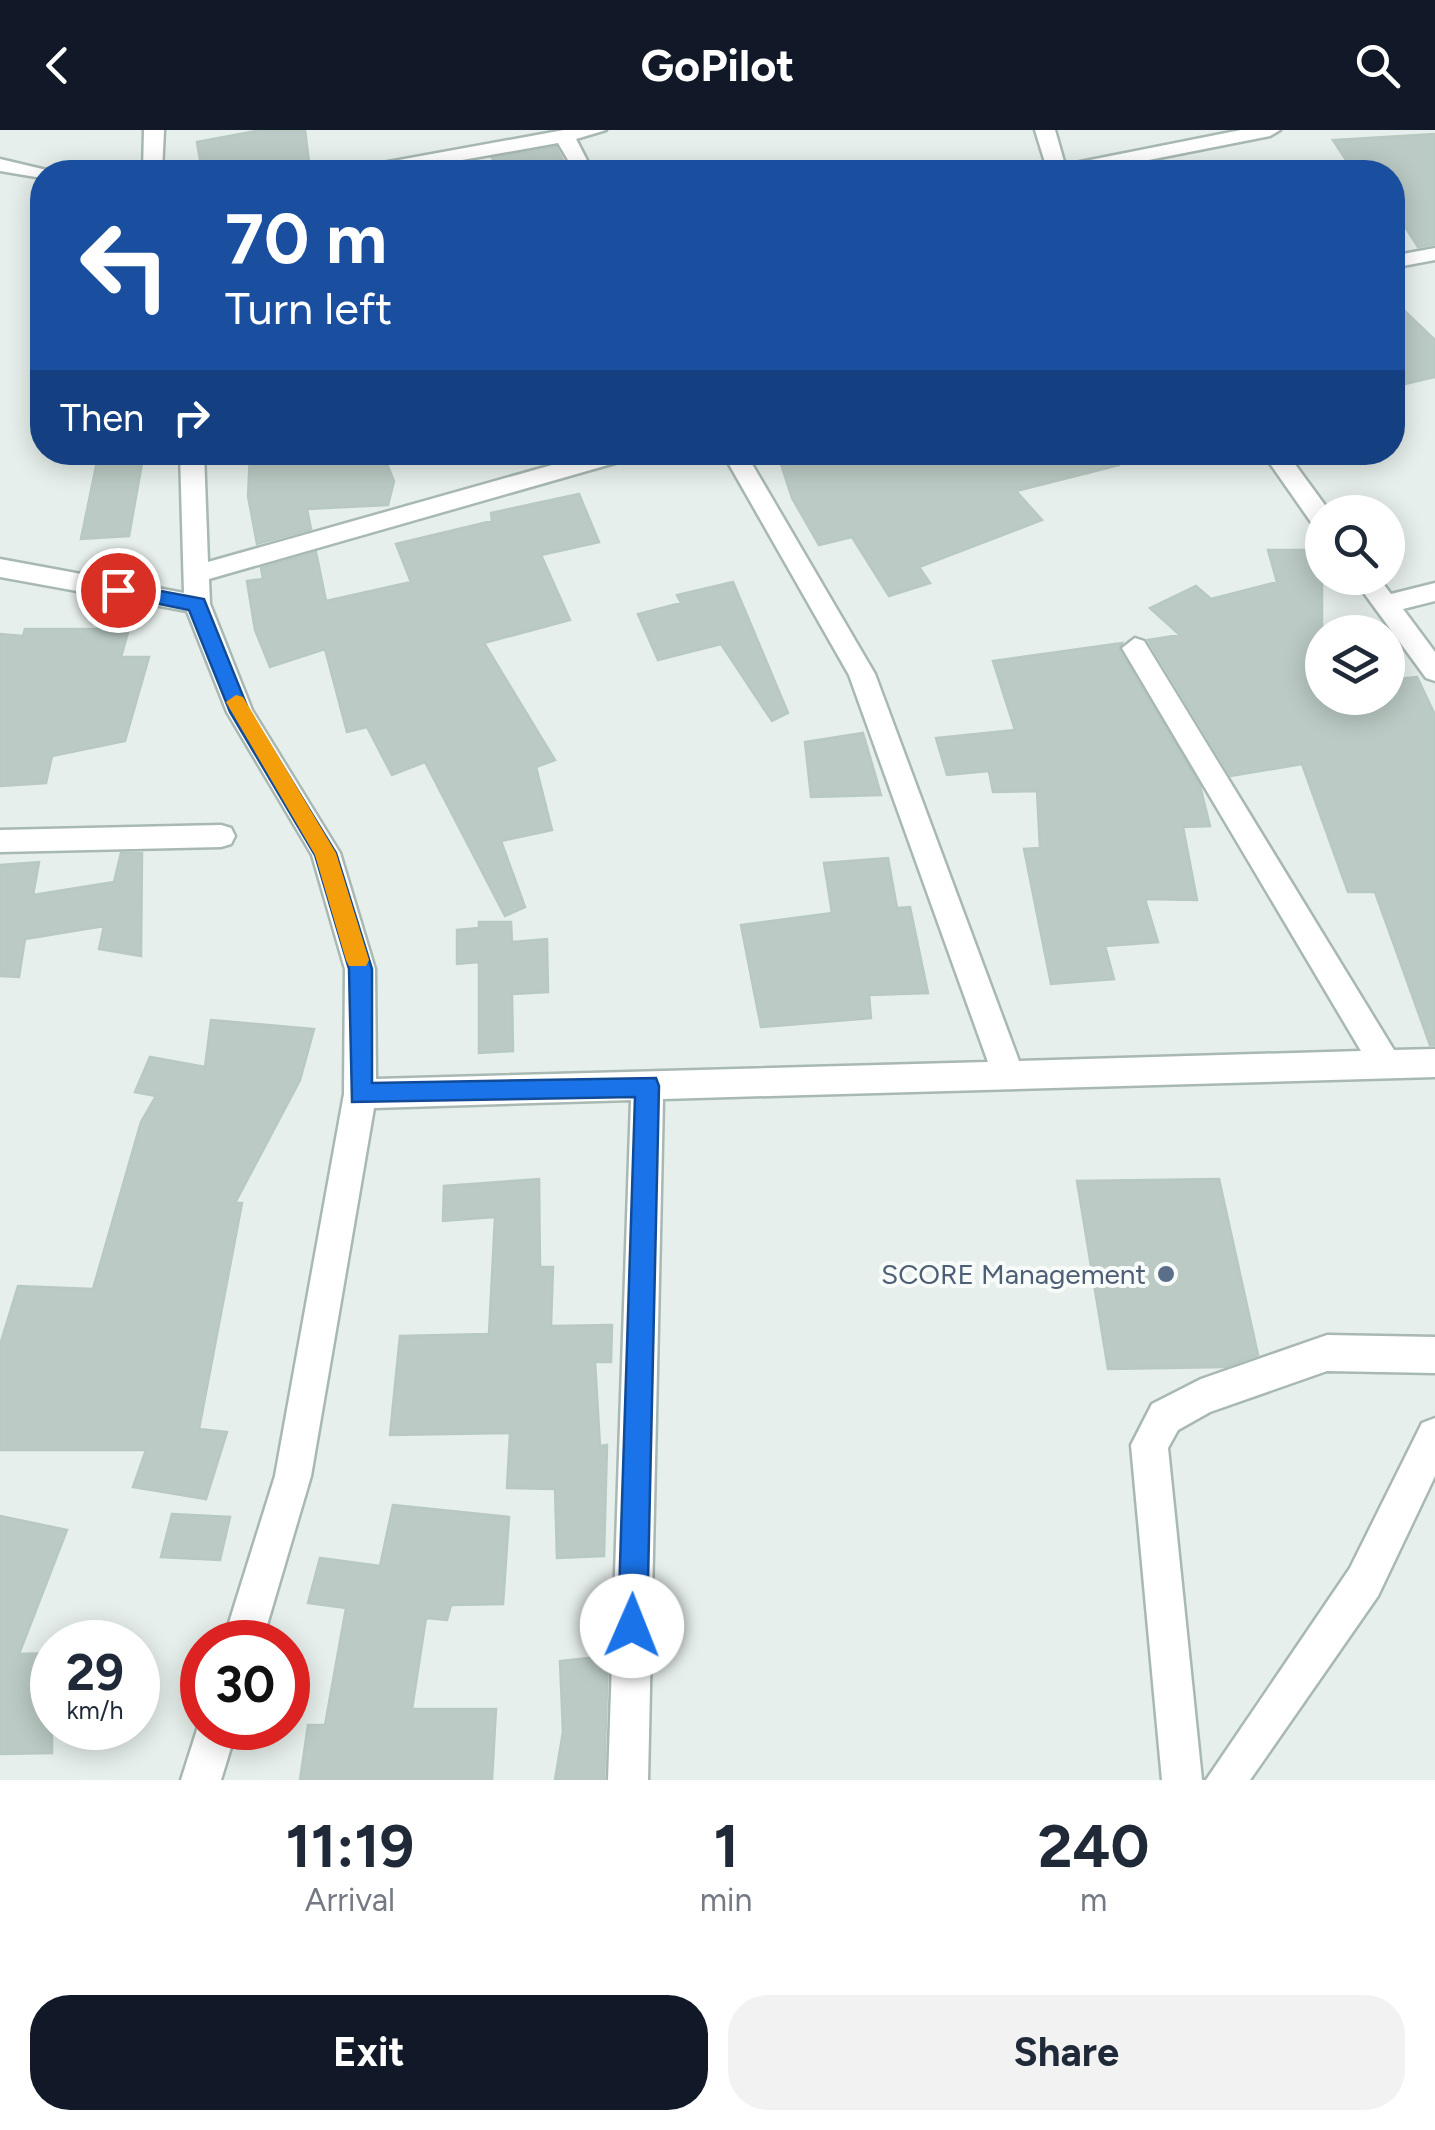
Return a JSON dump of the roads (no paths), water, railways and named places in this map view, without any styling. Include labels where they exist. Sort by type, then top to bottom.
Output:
[{"type":"street","points":[[153,160],[154,130]]},
{"type":"street","points":[[432,160],[596,130]]},
{"type":"street","points":[[1044,130],[1055,160]]},
{"type":"street","points":[[1119,160],[1270,130]]},
{"type":"street","points":[[564,136],[577,160]]},
{"type":"street","points":[[0,165],[30,170]]},
{"type":"street","points":[[1405,260],[1435,254]]},
{"type":"street","points":[[192,465],[197,604],[240,712],[326,853],[360,969],[360,1094],[292,1476],[249,1620]]},
{"type":"street","points":[[195,574],[582,465]]},
{"type":"street","points":[[740,465],[862,674],[1009,1076]]},
{"type":"street","points":[[1283,465],[1305,496]]},
{"type":"street","points":[[0,568],[197,604]]},
{"type":"street","points":[[1386,604],[1435,592]]},
{"type":"street","points":[[1379,595],[1435,671]]},
{"type":"street","points":[[1135,648],[1386,1065]]},
{"type":"street","points":[[0,842],[222,836]]},
{"type":"street","points":[[360,1094],[1435,1063]]},
{"type":"street","points":[[628,1780],[647,1086]]},
{"type":"street","points":[[1182,1780],[1149,1445],[1165,1417],[1202,1397],[1327,1353],[1435,1355]]},
{"type":"street","points":[[1226,1780],[1364,1582],[1435,1436]]},
{"type":"street","points":[[201,1780],[210,1750]]},
{"type":"place","name":"SCORE Management","points":[[1166,1274]]}]
